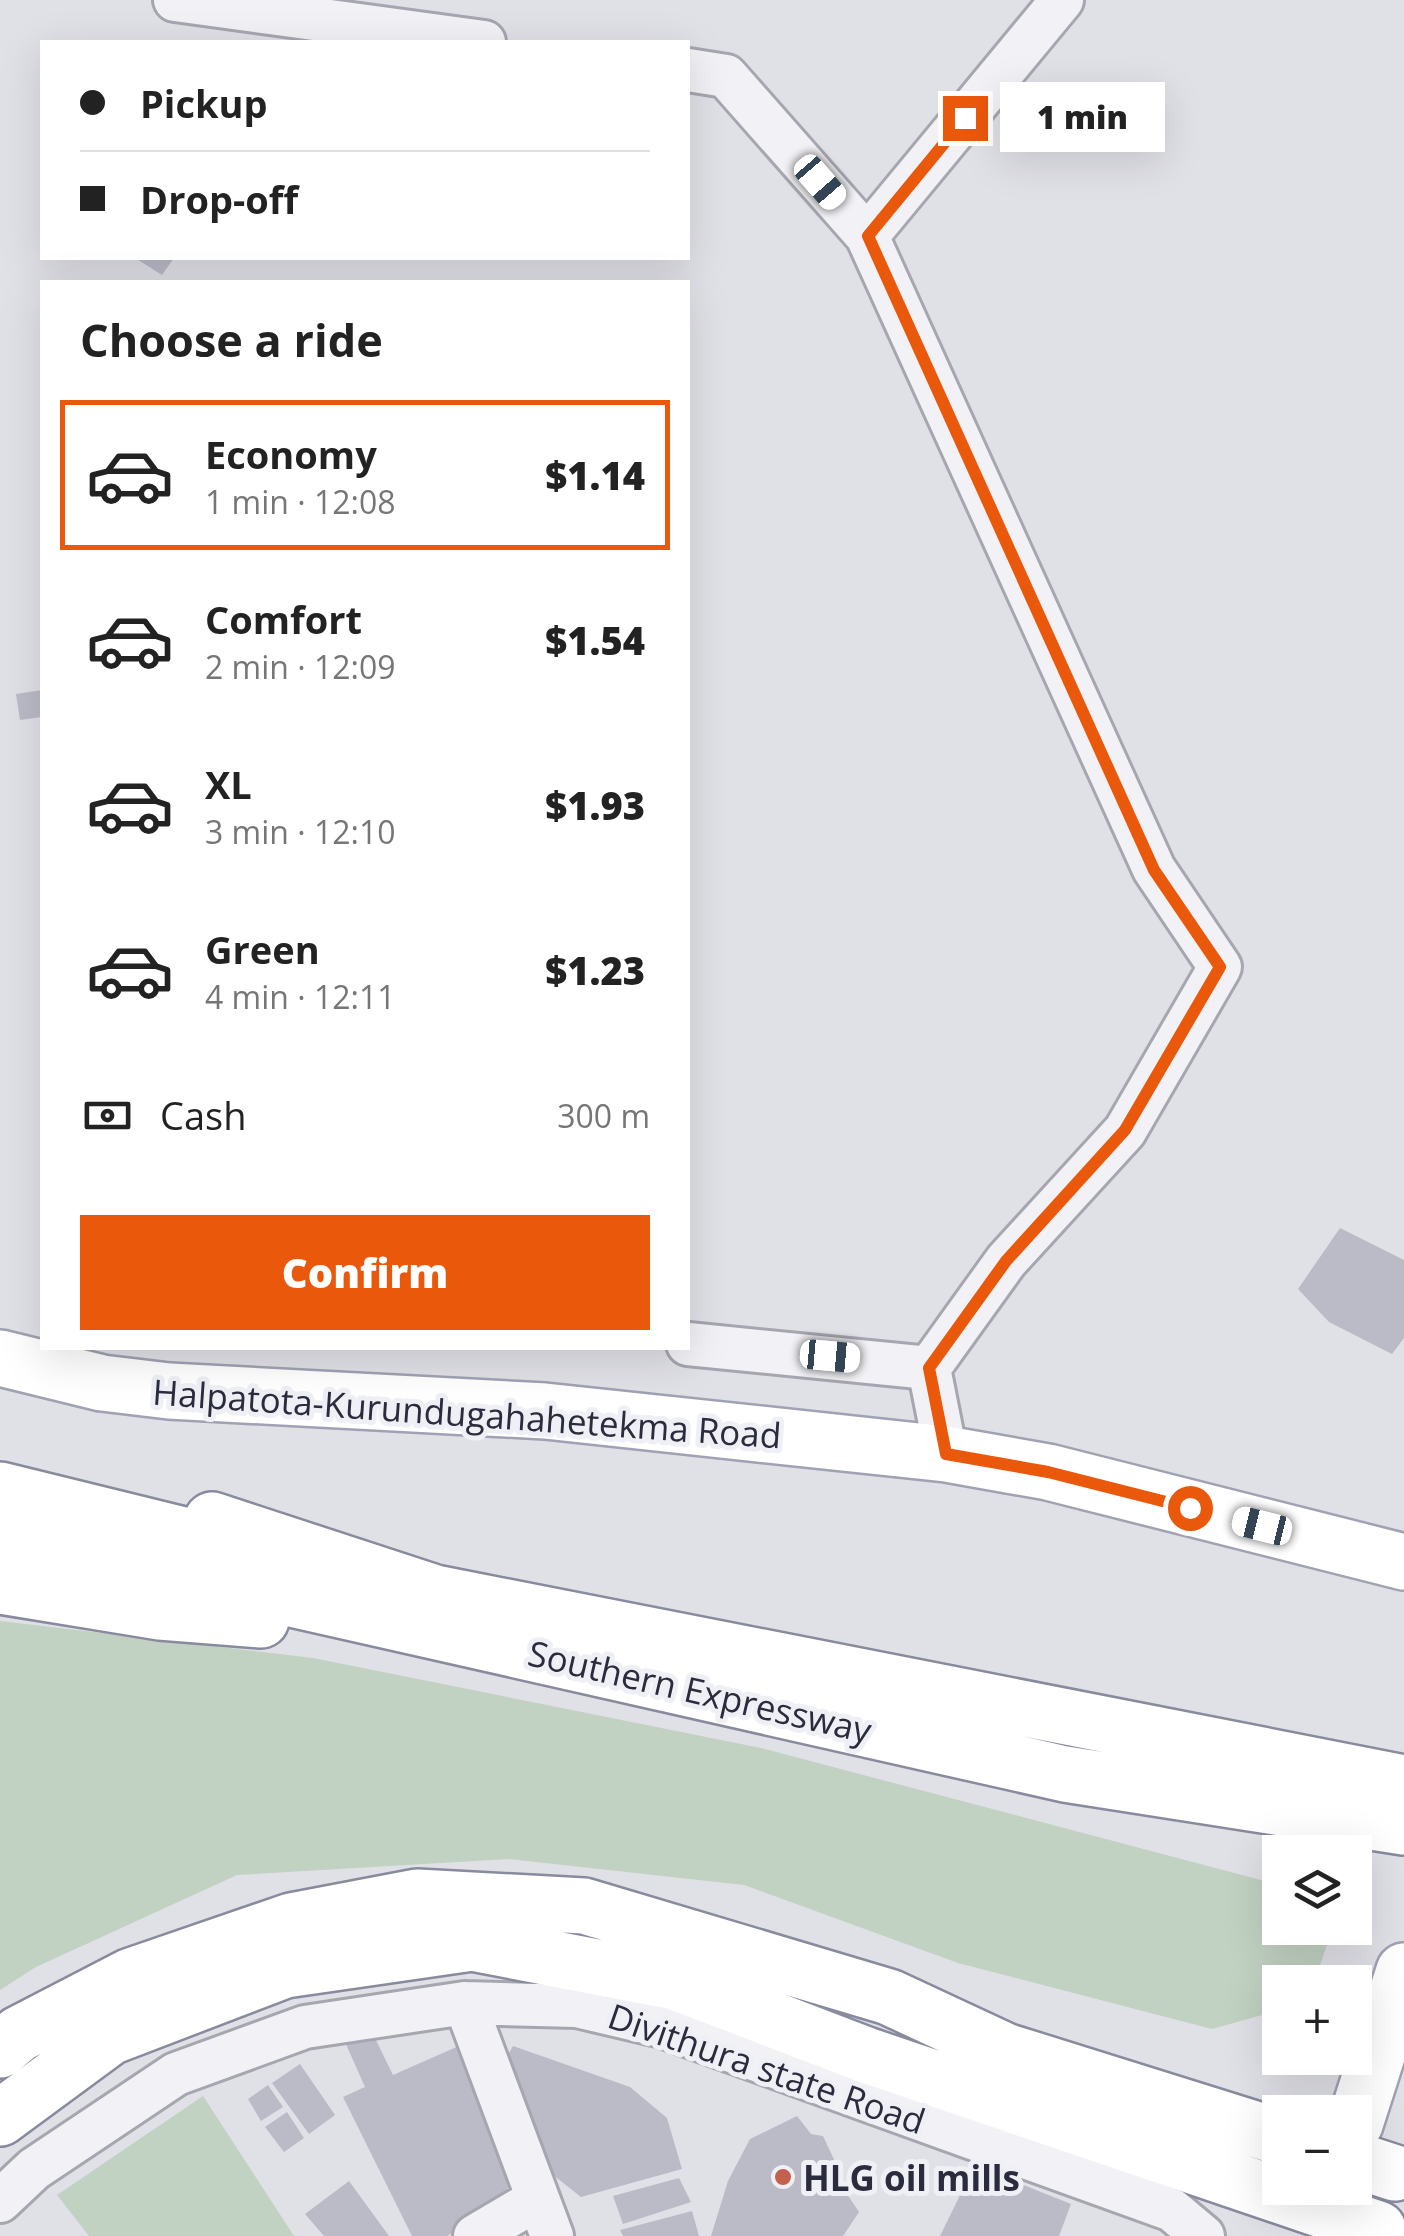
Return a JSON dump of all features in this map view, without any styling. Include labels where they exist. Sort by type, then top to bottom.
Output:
[{"type":"main road","name":"Halpatota-Kurundugahahetekma Road","points":[[0,1358],[946,1454],[1048,1472],[1404,1562]]},
{"type":"main road","points":[[0,1451],[446,1614]]},
{"type":"main road","name":"Southern Expressway","points":[[0,1490],[446,1614],[1065,1774],[1398,1804]]},
{"type":"main road","name":"Southern Expressway","points":[[0,1533],[446,1614]]},
{"type":"main road","points":[[0,1586],[160,1612],[446,1614]]},
{"type":"main road","points":[[0,2050],[18,2034],[131,1976],[292,1920],[417,1897],[584,1906],[890,1997],[1005,2051],[1262,2131]]},
{"type":"main road","points":[[0,2118],[110,2037],[285,1970],[472,1943],[674,1982],[866,2055],[1326,2212],[1376,2233],[1385,2160]]},
{"type":"main road","points":[[1364,2095],[1404,1971]]},
{"type":"street","points":[[176,0],[469,40]]},
{"type":"street","points":[[868,236],[1062,0]]},
{"type":"street","points":[[690,70],[726,76],[868,236],[1154,870],[1220,967],[1125,1130],[1006,1261],[929,1368],[946,1454]]},
{"type":"street","points":[[690,1344],[929,1368]]},
{"type":"street","points":[[465,2003],[544,2218],[474,2236]]},
{"type":"street","name":"Divithura state Road","points":[[0,2201],[34,2169],[176,2074],[305,2027],[465,2003],[577,2006],[662,2026],[1172,2210],[1202,2236]]},
{"type":"green space","points":[[0,1621],[313,1658],[761,1748],[1262,1880],[1262,1945],[1327,1945],[1320,1965],[1262,1965],[1262,2015],[1212,2029],[958,1963],[744,1885],[509,1859],[237,1875],[36,1967],[0,1990]]},
{"type":"green space","points":[[203,2096],[294,2236],[89,2236],[57,2195]]},
{"type":"building","points":[[138,260],[173,260],[162,275]]},
{"type":"building","points":[[40,690],[40,717],[20,720],[16,694]]},
{"type":"building","points":[[1340,1228],[1404,1260],[1404,1338],[1392,1354],[1329,1322],[1298,1289]]},
{"type":"building","points":[[371,2030],[393,2075],[461,2045],[515,2174],[498,2206],[447,2236],[412,2236],[343,2097],[365,2087],[345,2042]]},
{"type":"building","points":[[513,2046],[630,2087],[667,2118],[682,2169],[581,2197],[543,2167],[498,2072]]},
{"type":"building","points":[[300,2064],[335,2115],[309,2134],[272,2083]]},
{"type":"building","points":[[268,2085],[283,2107],[261,2121],[248,2099]]},
{"type":"building","points":[[287,2112],[304,2138],[284,2152],[265,2127]]},
{"type":"building","name":"HLG oil mills","points":[[797,2116],[811,2134],[823,2136],[838,2168],[833,2173],[859,2212],[843,2236],[711,2236],[728,2181],[750,2139]]},
{"type":"building","points":[[679,2178],[691,2202],[623,2224],[613,2196]]},
{"type":"building","points":[[349,2181],[389,2236],[324,2236],[305,2214]]},
{"type":"building","points":[[1016,2182],[1071,2204],[1059,2236],[940,2236],[963,2189]]},
{"type":"building","points":[[692,2211],[699,2236],[623,2236],[620,2230]]},
{"type":"place","name":"HLG oil mills","points":[[783,2177]]},
{"type":"route","points":[[965,118],[868,236],[1154,870],[1220,967],[1125,1130],[1006,1261],[929,1368],[946,1454],[1048,1472],[1190,1508]]}]
